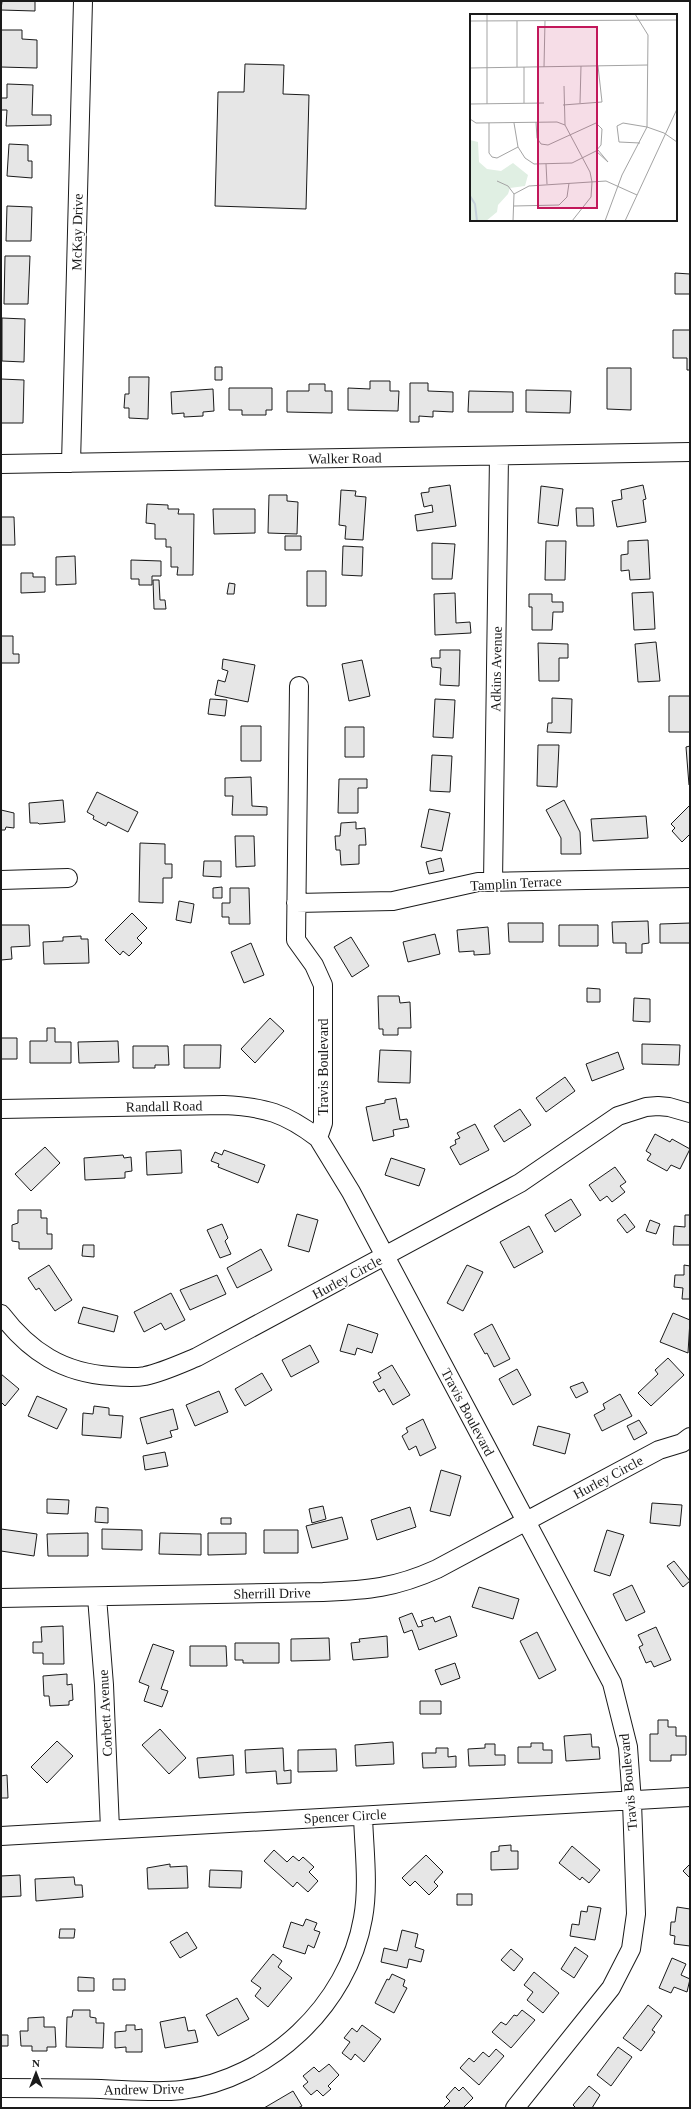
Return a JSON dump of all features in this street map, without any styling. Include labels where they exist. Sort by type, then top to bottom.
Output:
[{"type":"street","name":"McKay Drive","points":[[71,463],[82,1]]},
{"type":"street","name":"Walker Road","points":[[1,464],[690,452]]},
{"type":"street","name":"Adkins Avenue","points":[[493,882],[499,456]]},
{"type":"street","name":"Travis Boulevard","points":[[299,686],[296,940],[314,965],[323,985],[324,1123],[318,1138],[351,1192],[386,1256],[612,1683],[628,1748],[632,1802],[636,1914],[631,1950],[611,1988],[515,2108]]},
{"type":"street","points":[[1,880],[68,878]]},
{"type":"street","name":"Tamplin Terrace","points":[[296,903],[393,900],[478,882],[690,878]]},
{"type":"street","name":"Randall Road","points":[[1,1109],[224,1105],[252,1107],[289,1118],[318,1138]]},
{"type":"street","name":"Hurley Circle","points":[[1,1314],[21,1337],[41,1354],[57,1364],[98,1375],[143,1376],[162,1372],[197,1357],[520,1183],[618,1116],[634,1109],[652,1106],[669,1107],[690,1113]]},
{"type":"street","name":"Hurley Circle","points":[[527,1522],[659,1450],[687,1444]]},
{"type":"street","name":"Sherrill Drive","points":[[1,1598],[365,1591],[402,1584],[437,1569],[527,1522]]},
{"type":"street","name":"Corbett Avenue","points":[[96,1597],[104,1685],[110,1829]]},
{"type":"street","name":"Spencer Circle","points":[[1,1836],[632,1802],[690,1797]]},
{"type":"street","name":"Andrew Drive","points":[[1,2088],[153,2091],[181,2090],[218,2082],[270,2058],[307,2026],[318,2014],[342,1978],[351,1959],[363,1919],[366,1894],[363,1816]]},
{"type":"building","points":[[2,1],[35,1],[35,11],[1,10]]},
{"type":"building","points":[[1,30],[22,30],[22,39],[37,40],[37,68],[1,67]]},
{"type":"building","points":[[245,64],[284,65],[283,94],[309,95],[306,209],[215,206],[218,92],[244,92]]},
{"type":"building","points":[[7,84],[33,85],[32,115],[51,115],[51,125],[6,126],[7,110],[1,110],[1,98],[7,98]]},
{"type":"building","points":[[9,144],[28,145],[28,161],[32,161],[32,178],[7,176]]},
{"type":"building","points":[[7,206],[32,207],[31,241],[6,241]]},
{"type":"building","points":[[5,256],[30,256],[28,304],[4,304]]},
{"type":"building","points":[[675,273],[690,274],[690,294],[675,294]]},
{"type":"building","points":[[2,318],[25,319],[24,362],[2,361]]},
{"type":"building","points":[[673,330],[690,330],[690,370],[687,370],[687,358],[673,358]]},
{"type":"building","points":[[215,367],[222,367],[222,380],[215,380]]},
{"type":"building","points":[[607,368],[631,368],[631,410],[607,409]]},
{"type":"building","points":[[129,377],[149,377],[148,419],[129,418],[129,408],[124,408],[125,394],[129,394]]},
{"type":"building","points":[[1,379],[24,380],[23,423],[1,423]]},
{"type":"building","points":[[370,381],[390,381],[390,391],[399,391],[398,411],[348,410],[348,388],[370,389]]},
{"type":"building","points":[[410,383],[428,383],[428,391],[453,392],[453,412],[433,411],[433,417],[419,416],[419,422],[410,422]]},
{"type":"building","points":[[309,384],[325,384],[325,391],[332,391],[332,413],[287,412],[287,391],[309,391]]},
{"type":"building","points":[[229,388],[272,388],[272,410],[266,410],[266,415],[242,415],[242,410],[229,410]]},
{"type":"building","points":[[213,389],[214,411],[203,412],[203,416],[184,417],[184,413],[172,414],[171,392]]},
{"type":"building","points":[[526,390],[571,391],[570,413],[526,412]]},
{"type":"building","points":[[469,391],[513,392],[513,412],[468,412]]},
{"type":"building","points":[[450,485],[456,526],[417,531],[415,515],[433,512],[432,505],[424,507],[421,493],[429,492],[429,488]]},
{"type":"building","points":[[643,485],[646,499],[643,500],[646,522],[617,527],[612,501],[622,499],[621,490]]},
{"type":"building","points":[[541,486],[563,489],[558,526],[538,523]]},
{"type":"building","points":[[341,490],[356,491],[355,496],[366,497],[363,540],[345,539],[346,526],[339,525]]},
{"type":"building","points":[[269,495],[287,495],[287,501],[298,502],[297,534],[268,533]]},
{"type":"building","points":[[147,504],[168,505],[168,509],[179,509],[178,514],[194,514],[193,575],[177,575],[178,567],[171,567],[171,547],[166,547],[166,539],[155,539],[155,524],[146,523]]},
{"type":"building","points":[[576,508],[593,508],[594,526],[577,526]]},
{"type":"building","points":[[213,509],[255,509],[255,533],[214,534]]},
{"type":"building","points":[[1,517],[14,517],[15,545],[1,545]]},
{"type":"building","points":[[285,536],[301,536],[301,550],[285,550]]},
{"type":"building","points":[[648,540],[650,579],[630,580],[629,570],[621,571],[621,555],[628,554],[628,541]]},
{"type":"building","points":[[546,541],[566,541],[565,580],[545,580]]},
{"type":"building","points":[[432,543],[455,544],[452,579],[432,579]]},
{"type":"building","points":[[343,546],[363,547],[362,576],[342,575]]},
{"type":"building","points":[[75,556],[76,584],[56,585],[56,557]]},
{"type":"building","points":[[131,560],[161,561],[161,576],[152,576],[152,585],[139,585],[139,579],[131,579]]},
{"type":"building","points":[[307,571],[326,571],[326,606],[307,606]]},
{"type":"building","points":[[21,573],[33,573],[33,577],[45,577],[45,592],[21,593]]},
{"type":"building","points":[[153,580],[159,580],[160,600],[165,600],[166,609],[154,609]]},
{"type":"building","points":[[229,583],[235,584],[234,594],[227,594]]},
{"type":"building","points":[[653,592],[655,629],[634,630],[632,593]]},
{"type":"building","points":[[455,593],[456,623],[470,622],[471,633],[435,635],[434,594]]},
{"type":"building","points":[[529,594],[552,594],[552,602],[563,602],[563,612],[553,612],[552,630],[532,630],[532,607],[529,607]]},
{"type":"building","points":[[1,636],[13,636],[13,654],[19,654],[19,663],[1,663]]},
{"type":"building","points":[[656,642],[660,681],[638,682],[635,644]]},
{"type":"building","points":[[538,643],[568,644],[568,658],[559,658],[559,681],[539,681]]},
{"type":"building","points":[[440,650],[460,650],[459,686],[440,685],[441,668],[432,667],[431,658],[440,658]]},
{"type":"building","points":[[223,659],[255,665],[248,702],[215,695],[218,680],[225,682],[228,671],[222,669]]},
{"type":"building","points":[[362,660],[370,696],[349,701],[342,664]]},
{"type":"building","points":[[669,696],[690,696],[690,732],[669,732]]},
{"type":"building","points":[[552,698],[572,699],[571,733],[547,732],[548,723],[552,723]]},
{"type":"building","points":[[210,699],[227,700],[225,716],[208,714]]},
{"type":"building","points":[[435,699],[455,700],[453,738],[433,737]]},
{"type":"building","points":[[241,726],[261,726],[261,761],[241,761]]},
{"type":"building","points":[[345,727],[364,727],[364,757],[345,757]]},
{"type":"building","points":[[538,745],[559,745],[557,787],[537,786]]},
{"type":"building","points":[[690,746],[690,785],[689,785],[686,747]]},
{"type":"building","points":[[432,755],[452,756],[450,792],[430,791]]},
{"type":"building","points":[[251,777],[252,806],[267,807],[267,815],[232,815],[233,796],[225,796],[225,778]]},
{"type":"building","points":[[339,779],[367,779],[367,788],[358,788],[358,813],[338,813]]},
{"type":"building","points":[[97,792],[138,812],[128,832],[108,822],[106,826],[93,819],[94,816],[87,812]]},
{"type":"building","points":[[63,800],[65,822],[39,824],[30,823],[29,803]]},
{"type":"building","points":[[564,800],[580,832],[581,854],[561,854],[561,838],[546,810]]},
{"type":"building","points":[[690,805],[690,834],[682,842],[672,831],[675,828],[671,824]]},
{"type":"building","points":[[429,809],[450,813],[442,851],[421,847]]},
{"type":"building","points":[[1,810],[14,813],[14,828],[6,827],[5,830],[1,830]]},
{"type":"building","points":[[646,816],[648,838],[593,841],[591,819]]},
{"type":"building","points":[[356,822],[356,829],[365,828],[366,845],[359,845],[359,864],[341,865],[340,850],[336,850],[335,836],[340,836],[341,823]]},
{"type":"building","points":[[235,836],[254,836],[255,866],[236,867]]},
{"type":"building","points":[[140,843],[165,844],[165,864],[172,864],[172,878],[163,878],[163,903],[139,902]]},
{"type":"building","points":[[441,858],[444,871],[429,874],[426,862]]},
{"type":"building","points":[[204,861],[221,861],[221,877],[203,876]]},
{"type":"building","points":[[222,887],[222,898],[213,898],[213,888]]},
{"type":"building","points":[[230,888],[249,888],[250,924],[229,924],[229,917],[222,917],[222,903],[230,903]]},
{"type":"building","points":[[179,901],[194,904],[191,923],[176,920]]},
{"type":"building","points":[[132,913],[147,928],[137,938],[142,943],[129,956],[123,951],[120,955],[105,940]]},
{"type":"building","points":[[648,921],[649,943],[642,944],[642,953],[626,953],[626,943],[613,943],[612,922]]},
{"type":"building","points":[[508,923],[543,923],[543,942],[509,942]]},
{"type":"building","points":[[690,923],[690,943],[660,943],[660,924]]},
{"type":"building","points":[[1,925],[29,925],[30,946],[11,947],[12,959],[1,960]]},
{"type":"building","points":[[559,925],[598,925],[598,946],[559,946]]},
{"type":"building","points":[[488,927],[490,954],[474,955],[474,951],[459,952],[457,930]]},
{"type":"building","points":[[435,934],[440,954],[408,962],[403,942]]},
{"type":"building","points":[[81,936],[81,939],[88,939],[89,963],[44,964],[43,942],[63,941],[63,937]]},
{"type":"building","points":[[351,937],[369,966],[352,977],[334,947]]},
{"type":"building","points":[[251,943],[264,975],[244,983],[231,952]]},
{"type":"building","points":[[587,988],[600,989],[600,1002],[587,1002]]},
{"type":"building","points":[[378,996],[399,996],[400,1003],[410,1002],[411,1028],[398,1028],[398,1035],[383,1035],[383,1029],[379,1029]]},
{"type":"building","points":[[634,998],[650,999],[650,1022],[633,1021]]},
{"type":"building","points":[[270,1018],[284,1031],[255,1063],[241,1049]]},
{"type":"building","points":[[47,1028],[55,1028],[55,1042],[71,1042],[71,1063],[30,1063],[30,1041],[47,1041]]},
{"type":"building","points":[[1,1038],[17,1038],[17,1059],[1,1059]]},
{"type":"building","points":[[118,1041],[119,1062],[79,1063],[78,1042]]},
{"type":"building","points":[[642,1044],[680,1045],[679,1065],[642,1064]]},
{"type":"building","points":[[184,1045],[221,1045],[220,1068],[184,1068]]},
{"type":"building","points":[[133,1046],[168,1046],[169,1065],[155,1065],[155,1068],[133,1068]]},
{"type":"building","points":[[380,1050],[411,1051],[410,1083],[378,1082]]},
{"type":"building","points":[[618,1052],[624,1069],[592,1081],[586,1064]]},
{"type":"building","points":[[565,1077],[575,1091],[546,1112],[536,1098]]},
{"type":"building","points":[[396,1098],[400,1120],[407,1119],[409,1127],[393,1130],[394,1136],[373,1141],[366,1107],[385,1103],[385,1100]]},
{"type":"building","points":[[520,1109],[531,1125],[504,1142],[494,1126]]},
{"type":"building","points":[[475,1124],[489,1150],[460,1165],[450,1147],[456,1144],[455,1140],[460,1138],[457,1133]]},
{"type":"building","points":[[655,1134],[670,1142],[672,1139],[690,1149],[680,1169],[671,1165],[667,1171],[647,1160],[651,1154],[646,1151]]},
{"type":"building","points":[[45,1147],[60,1163],[31,1191],[15,1174]]},
{"type":"building","points":[[181,1150],[182,1173],[147,1175],[146,1152]]},
{"type":"building","points":[[224,1150],[265,1165],[258,1183],[218,1167],[219,1164],[211,1161],[215,1152],[222,1155]]},
{"type":"building","points":[[123,1155],[124,1158],[131,1157],[132,1171],[125,1172],[125,1178],[85,1180],[84,1158]]},
{"type":"building","points":[[391,1158],[425,1169],[419,1186],[385,1175]]},
{"type":"building","points":[[615,1167],[626,1182],[620,1186],[625,1192],[612,1202],[607,1196],[600,1201],[589,1185]]},
{"type":"building","points":[[571,1199],[581,1215],[555,1232],[545,1215]]},
{"type":"building","points":[[18,1210],[41,1210],[41,1218],[47,1218],[47,1234],[52,1234],[52,1249],[19,1249],[19,1242],[12,1241],[12,1225],[18,1223]]},
{"type":"building","points":[[297,1214],[318,1220],[309,1252],[288,1246]]},
{"type":"building","points":[[625,1214],[635,1227],[627,1233],[617,1220]]},
{"type":"building","points":[[685,1215],[690,1215],[690,1245],[673,1245],[674,1226],[685,1227]]},
{"type":"building","points":[[650,1220],[660,1224],[656,1234],[646,1231]]},
{"type":"building","points":[[222,1224],[228,1238],[225,1241],[231,1254],[220,1258],[207,1230]]},
{"type":"building","points":[[529,1226],[543,1252],[514,1268],[500,1242]]},
{"type":"building","points":[[83,1245],[94,1245],[94,1257],[82,1256]]},
{"type":"building","points":[[261,1249],[272,1270],[237,1288],[227,1268]]},
{"type":"building","points":[[49,1265],[72,1300],[55,1311],[39,1288],[36,1290],[28,1278]]},
{"type":"building","points":[[467,1265],[483,1272],[463,1311],[447,1303]]},
{"type":"building","points":[[684,1265],[690,1266],[690,1299],[682,1299],[683,1288],[674,1287],[675,1275],[684,1275]]},
{"type":"building","points":[[217,1275],[226,1294],[190,1310],[180,1290]]},
{"type":"building","points":[[171,1293],[185,1320],[165,1330],[161,1323],[144,1332],[134,1312]]},
{"type":"building","points":[[83,1307],[118,1316],[114,1332],[78,1323]]},
{"type":"building","points":[[673,1313],[690,1320],[688,1353],[660,1342]]},
{"type":"building","points":[[348,1324],[378,1334],[372,1353],[357,1348],[355,1355],[340,1351]]},
{"type":"building","points":[[492,1324],[510,1359],[494,1367],[487,1353],[485,1354],[474,1334]]},
{"type":"building","points":[[310,1345],[319,1362],[291,1377],[282,1360]]},
{"type":"building","points":[[668,1358],[684,1375],[651,1406],[638,1393],[658,1374],[655,1370]]},
{"type":"building","points":[[392,1365],[410,1395],[393,1405],[384,1389],[379,1392],[373,1382],[381,1378],[378,1373]]},
{"type":"building","points":[[517,1369],[531,1395],[513,1405],[499,1379]]},
{"type":"building","points":[[262,1373],[272,1390],[245,1406],[235,1389]]},
{"type":"building","points":[[1,1374],[19,1389],[5,1406],[1,1402]]},
{"type":"building","points":[[583,1382],[588,1392],[576,1398],[570,1387]]},
{"type":"building","points":[[219,1391],[228,1412],[195,1426],[186,1405]]},
{"type":"building","points":[[620,1394],[632,1416],[602,1431],[594,1415],[605,1409],[603,1404]]},
{"type":"building","points":[[37,1396],[67,1409],[57,1429],[28,1416]]},
{"type":"building","points":[[94,1406],[109,1408],[109,1415],[123,1416],[121,1438],[82,1435],[83,1413],[93,1414]]},
{"type":"building","points":[[173,1409],[178,1429],[170,1431],[172,1437],[147,1444],[140,1418]]},
{"type":"building","points":[[423,1419],[436,1448],[420,1456],[416,1446],[409,1450],[402,1436],[408,1432],[406,1428]]},
{"type":"building","points":[[639,1420],[647,1433],[634,1440],[627,1426]]},
{"type":"building","points":[[538,1426],[570,1434],[565,1454],[533,1445]]},
{"type":"building","points":[[165,1452],[168,1466],[145,1470],[143,1456]]},
{"type":"building","points":[[441,1470],[461,1476],[450,1516],[430,1511]]},
{"type":"building","points":[[47,1499],[69,1500],[68,1514],[47,1513]]},
{"type":"building","points":[[652,1503],[682,1505],[680,1526],[650,1523]]},
{"type":"building","points":[[323,1506],[326,1519],[312,1523],[309,1509]]},
{"type":"building","points":[[96,1507],[108,1508],[108,1523],[95,1522]]},
{"type":"building","points":[[410,1507],[416,1527],[377,1540],[371,1520]]},
{"type":"building","points":[[342,1517],[348,1539],[312,1548],[306,1526]]},
{"type":"building","points":[[221,1518],[231,1518],[231,1524],[221,1524]]},
{"type":"building","points":[[1,1529],[37,1534],[34,1556],[1,1551]]},
{"type":"building","points":[[102,1529],[142,1530],[142,1550],[102,1549]]},
{"type":"building","points":[[264,1530],[298,1530],[298,1553],[264,1553]]},
{"type":"building","points":[[607,1530],[624,1535],[610,1576],[594,1571]]},
{"type":"building","points":[[88,1533],[88,1556],[48,1556],[47,1534]]},
{"type":"building","points":[[160,1533],[201,1534],[201,1555],[159,1554]]},
{"type":"building","points":[[208,1533],[246,1533],[246,1554],[208,1555]]},
{"type":"building","points":[[674,1561],[690,1581],[683,1587],[667,1566]]},
{"type":"building","points":[[632,1585],[645,1612],[626,1621],[613,1594]]},
{"type":"building","points":[[479,1587],[519,1599],[513,1619],[472,1607]]},
{"type":"building","points":[[412,1613],[418,1627],[423,1626],[421,1621],[433,1617],[435,1622],[450,1616],[457,1636],[419,1650],[412,1630],[404,1633],[399,1618]]},
{"type":"building","points":[[63,1626],[64,1664],[43,1664],[43,1653],[33,1653],[33,1642],[42,1642],[41,1627]]},
{"type":"building","points":[[656,1627],[671,1660],[654,1667],[651,1661],[646,1663],[639,1647],[643,1645],[638,1635]]},
{"type":"building","points":[[537,1632],[556,1670],[539,1679],[520,1641]]},
{"type":"building","points":[[387,1636],[388,1657],[353,1660],[351,1643],[360,1642],[359,1639]]},
{"type":"building","points":[[329,1638],[330,1660],[291,1661],[291,1639]]},
{"type":"building","points":[[235,1643],[279,1643],[279,1663],[243,1663],[243,1660],[235,1660]]},
{"type":"building","points":[[153,1644],[174,1651],[161,1689],[168,1691],[162,1707],[144,1701],[149,1686],[139,1682]]},
{"type":"building","points":[[190,1646],[226,1646],[227,1666],[190,1666]]},
{"type":"building","points":[[455,1663],[460,1678],[441,1685],[435,1670]]},
{"type":"building","points":[[67,1674],[67,1685],[72,1684],[73,1700],[69,1701],[69,1705],[50,1706],[49,1696],[44,1696],[43,1676]]},
{"type":"building","points":[[420,1701],[441,1701],[441,1714],[420,1714]]},
{"type":"building","points":[[658,1720],[668,1720],[668,1727],[676,1727],[676,1736],[686,1736],[686,1755],[671,1755],[671,1761],[650,1761],[650,1734],[658,1734]]},
{"type":"building","points":[[160,1729],[186,1758],[169,1774],[142,1745]]},
{"type":"building","points":[[591,1734],[592,1747],[599,1747],[600,1759],[566,1761],[564,1736]]},
{"type":"building","points":[[57,1741],[73,1756],[47,1783],[31,1767]]},
{"type":"building","points":[[393,1742],[394,1764],[356,1766],[355,1745]]},
{"type":"building","points":[[531,1743],[543,1743],[543,1750],[552,1750],[552,1763],[518,1763],[518,1747],[531,1747]]},
{"type":"building","points":[[485,1744],[495,1744],[495,1755],[505,1755],[505,1765],[469,1766],[468,1749],[485,1748]]},
{"type":"building","points":[[283,1748],[284,1771],[291,1770],[291,1783],[277,1784],[276,1771],[246,1773],[245,1750]]},
{"type":"building","points":[[436,1748],[448,1748],[448,1757],[456,1756],[456,1767],[423,1768],[422,1753],[436,1753]]},
{"type":"building","points":[[336,1749],[337,1771],[298,1772],[298,1750]]},
{"type":"building","points":[[233,1755],[234,1775],[199,1778],[197,1758]]},
{"type":"building","points":[[7,1775],[8,1798],[1,1798],[1,1776]]},
{"type":"building","points":[[511,1845],[511,1851],[518,1851],[518,1869],[491,1870],[491,1852],[499,1851],[499,1846]]},
{"type":"building","points":[[572,1846],[600,1870],[589,1883],[582,1877],[580,1880],[559,1863]]},
{"type":"building","points":[[274,1850],[287,1862],[293,1856],[299,1861],[303,1857],[314,1867],[309,1872],[318,1881],[308,1892],[297,1882],[293,1887],[264,1861]]},
{"type":"building","points":[[426,1855],[443,1872],[434,1882],[438,1886],[429,1895],[415,1881],[410,1886],[402,1878]]},
{"type":"building","points":[[170,1864],[170,1867],[187,1866],[188,1888],[148,1889],[147,1868]]},
{"type":"building","points":[[690,1864],[690,1878],[683,1871]]},
{"type":"building","points":[[210,1870],[242,1871],[241,1888],[209,1887]]},
{"type":"building","points":[[20,1875],[21,1896],[1,1897],[1,1876]]},
{"type":"building","points":[[74,1877],[75,1885],[82,1885],[83,1897],[36,1901],[35,1879]]},
{"type":"building","points":[[457,1894],[472,1894],[472,1905],[457,1905]]},
{"type":"building","points":[[588,1906],[601,1908],[595,1940],[570,1936],[572,1924],[579,1925],[581,1911],[587,1912]]},
{"type":"building","points":[[677,1907],[690,1909],[690,1946],[674,1944],[675,1936],[670,1935],[671,1922],[675,1922]]},
{"type":"building","points":[[306,1919],[317,1923],[314,1930],[320,1932],[314,1948],[308,1945],[305,1954],[283,1947],[291,1922],[303,1926]]},
{"type":"building","points":[[60,1929],[75,1929],[74,1938],[59,1938]]},
{"type":"building","points":[[402,1930],[418,1934],[415,1947],[424,1950],[421,1962],[409,1959],[407,1968],[381,1962],[384,1948],[397,1951]]},
{"type":"building","points":[[187,1932],[197,1948],[180,1958],[170,1942]]},
{"type":"building","points":[[575,1947],[588,1956],[574,1978],[561,1969]]},
{"type":"building","points":[[511,1949],[523,1959],[514,1971],[501,1960]]},
{"type":"building","points":[[273,1954],[282,1961],[278,1967],[292,1978],[268,2007],[255,1996],[261,1988],[251,1981]]},
{"type":"building","points":[[672,1958],[686,1964],[681,1975],[690,1979],[687,1992],[674,1987],[671,1993],[659,1988]]},
{"type":"building","points":[[534,1972],[559,1993],[543,2013],[527,2000],[533,1992],[524,1985]]},
{"type":"building","points":[[392,1974],[405,1980],[403,1986],[407,1988],[394,2013],[375,2003],[387,1979],[389,1980]]},
{"type":"building","points":[[78,1977],[94,1978],[94,1991],[78,1991]]},
{"type":"building","points":[[113,1979],[125,1979],[125,1990],[113,1990]]},
{"type":"building","points":[[237,1998],[249,2019],[218,2036],[206,2015]]},
{"type":"building","points":[[648,2005],[662,2016],[652,2030],[655,2032],[641,2051],[623,2038]]},
{"type":"building","points":[[73,2010],[90,2010],[90,2017],[96,2018],[96,2023],[104,2023],[103,2048],[66,2047],[67,2017],[72,2017]]},
{"type":"building","points":[[522,2010],[535,2020],[511,2048],[492,2032],[501,2022],[506,2025],[514,2015],[517,2016]]},
{"type":"building","points":[[44,2017],[44,2027],[55,2027],[56,2047],[47,2047],[47,2051],[32,2051],[32,2046],[21,2046],[20,2031],[28,2031],[28,2018]]},
{"type":"building","points":[[185,2017],[188,2031],[195,2030],[198,2042],[165,2048],[160,2022]]},
{"type":"building","points":[[126,2025],[135,2025],[135,2030],[142,2029],[142,2052],[126,2052],[126,2047],[115,2048],[115,2032],[126,2031]]},
{"type":"building","points":[[362,2025],[381,2039],[364,2062],[355,2054],[351,2060],[342,2053],[350,2042],[344,2038],[352,2028],[357,2032]]},
{"type":"building","points":[[1,2035],[8,2035],[8,2046],[1,2046]]},
{"type":"building","points":[[618,2047],[632,2057],[611,2086],[597,2075]]},
{"type":"building","points":[[496,2049],[504,2056],[479,2085],[460,2068],[469,2058],[474,2062],[483,2052],[489,2057]]},
{"type":"building","points":[[329,2064],[339,2075],[328,2086],[331,2089],[323,2096],[317,2090],[311,2095],[303,2086],[308,2082],[303,2076],[314,2067],[319,2072]]},
{"type":"building","points":[[589,2086],[600,2095],[592,2108],[576,2108],[573,2105]]},
{"type":"building","points":[[455,2087],[459,2091],[463,2087],[473,2098],[463,2108],[443,2108],[450,2101],[446,2097]]},
{"type":"building","points":[[293,2091],[302,2106],[298,2108],[264,2108]]}]
